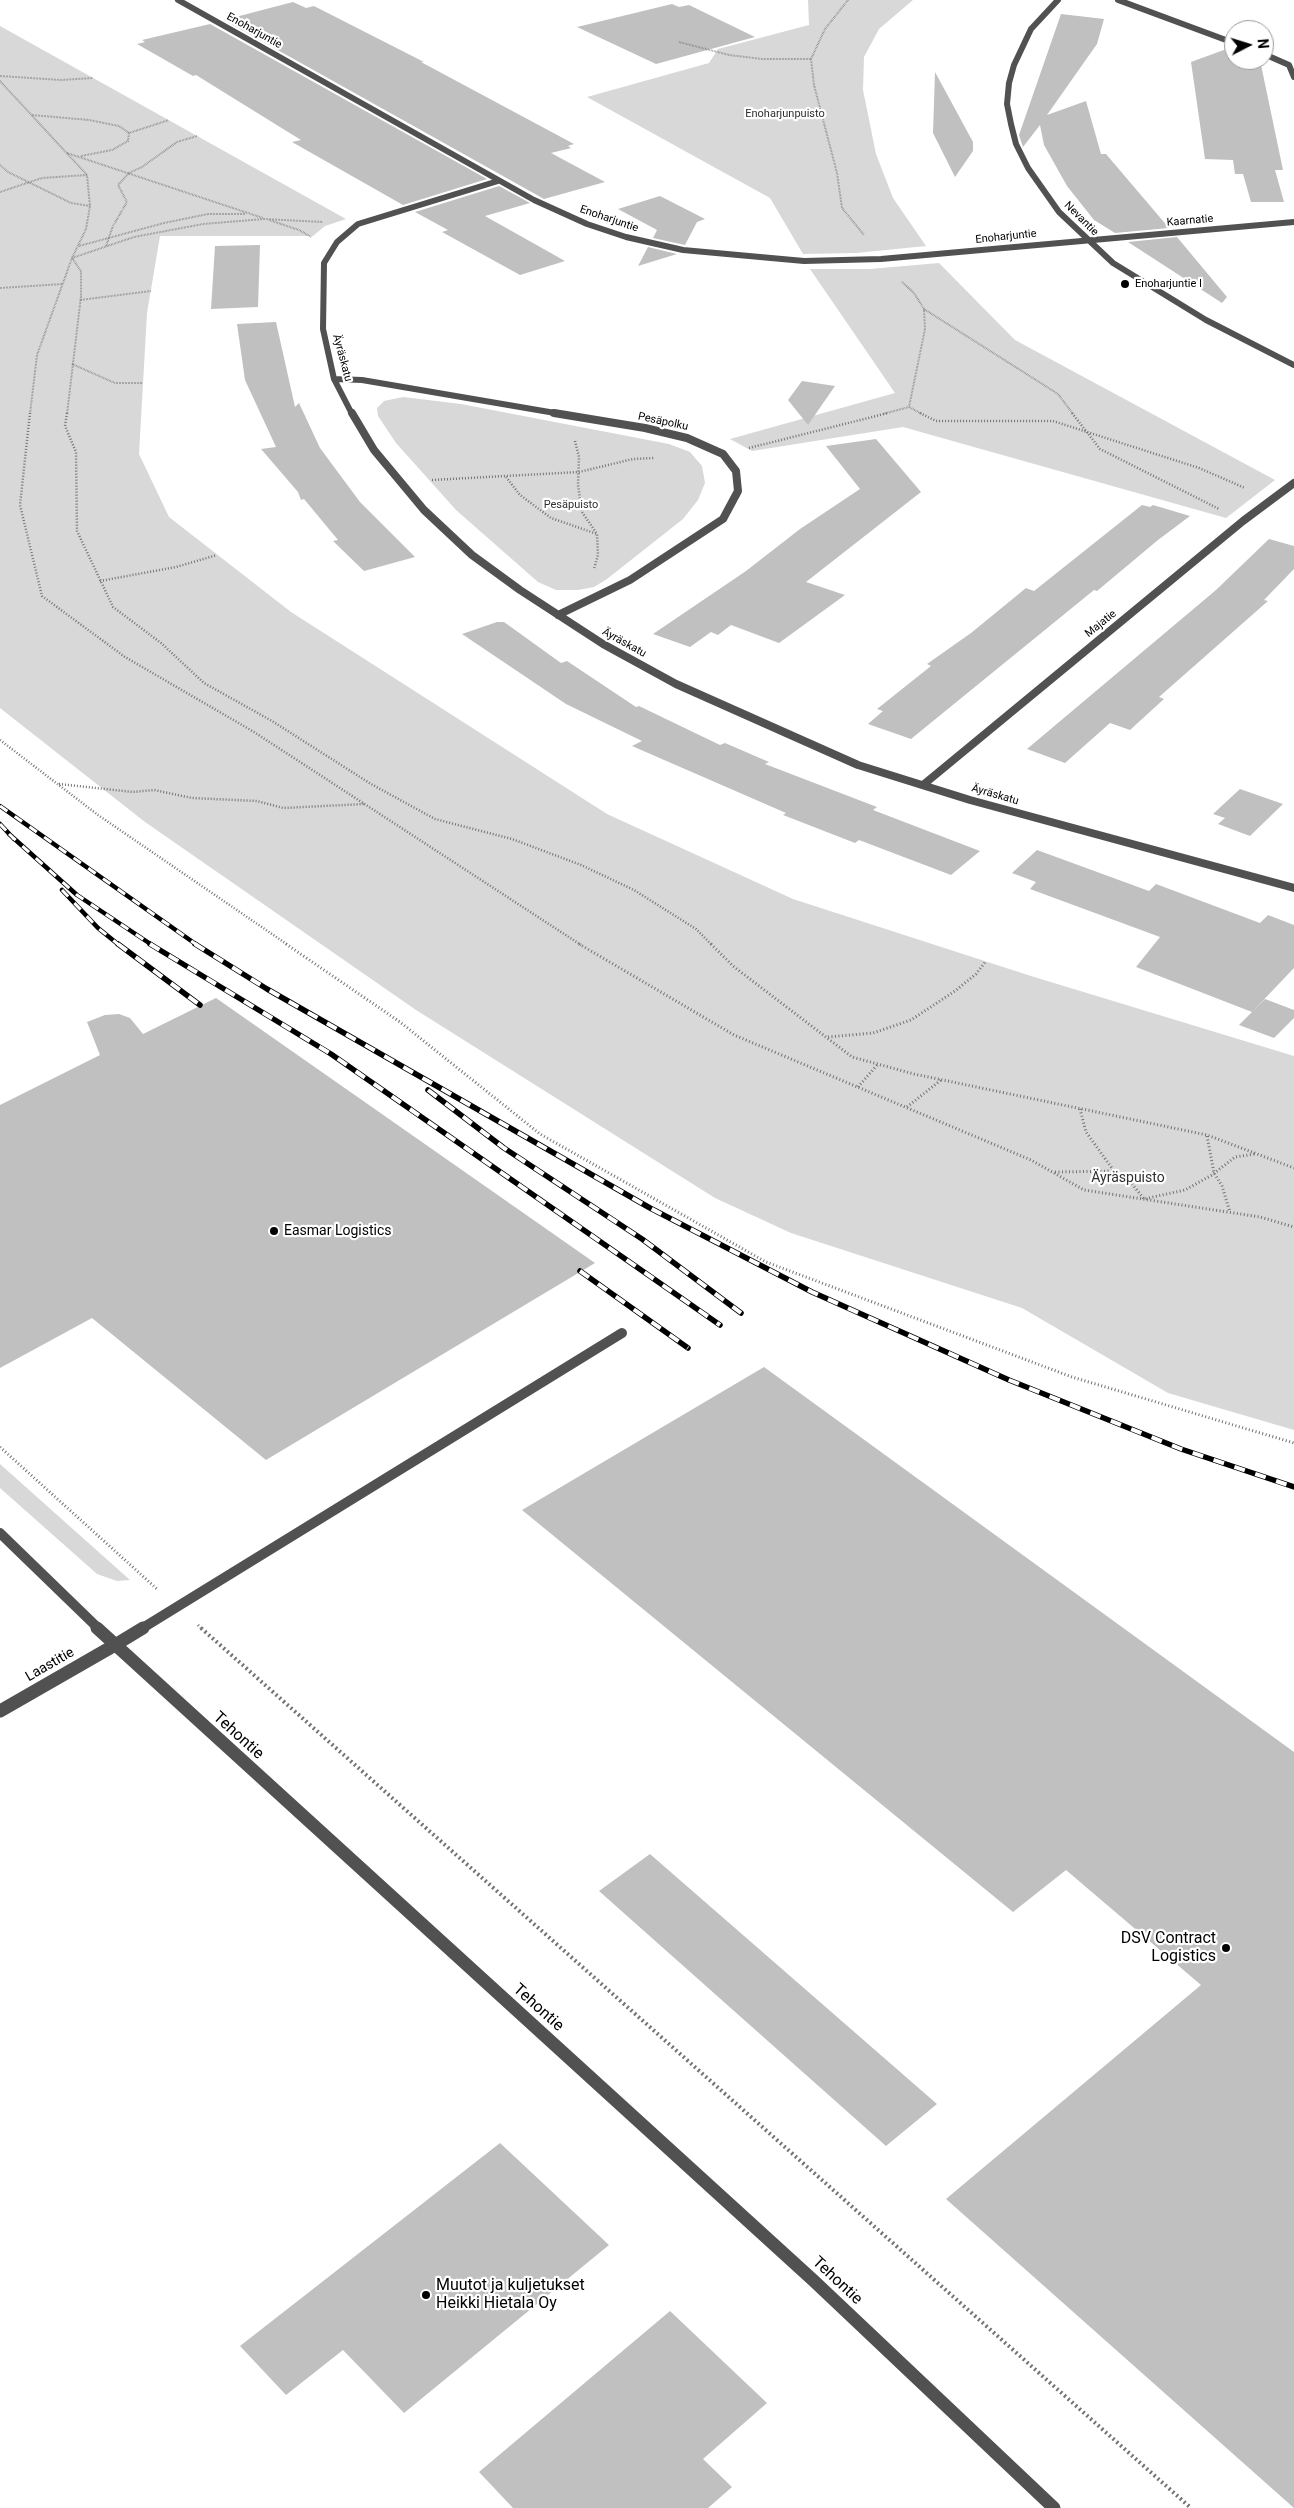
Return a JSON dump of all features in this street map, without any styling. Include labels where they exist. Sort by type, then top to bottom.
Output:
[{"type":"street","name":"Enoharjuntie","points":[[178,0],[498,181],[588,224],[626,237],[683,250],[720,255],[795,260],[881,259],[1087,240]]},
{"type":"street","name":"Nevantie","points":[[1058,0],[1032,29],[1022,46],[1009,83],[1008,104],[1016,144],[1028,168],[1059,212],[1113,263],[1206,320],[1294,364]]},
{"type":"street","points":[[1118,0],[1224,39]]},
{"type":"street","points":[[1274,58],[1289,65],[1294,78]]},
{"type":"street","name":"Äyräskatu","points":[[498,181],[358,224],[349,230],[324,263],[322,292],[323,329],[334,379],[348,408],[374,450],[424,510],[472,555],[602,644],[676,684],[858,764],[970,800],[1294,888]]},
{"type":"street","name":"Kaarnatie","points":[[1087,240],[1294,222]]},
{"type":"street","name":"Pesäpolku","points":[[334,379],[362,380],[688,438],[723,454]]},
{"type":"street","points":[[558,615],[630,580],[723,519],[738,491],[736,471],[723,454]]},
{"type":"street","name":"Majatie","points":[[923,785],[1243,521],[1294,483]]},
{"type":"street","name":"Laastitie","points":[[0,1712],[115,1645],[176,1605],[622,1333]]},
{"type":"street","name":"Tehontie","points":[[0,1534],[115,1645],[814,2281],[1054,2508]]},
{"type":"path","points":[[848,0],[825,29],[811,59],[814,85],[836,173],[842,208],[881,259],[914,293],[924,309],[1058,394],[1100,449],[1243,521]]},
{"type":"path","points":[[679,42],[729,55],[762,59],[811,59]]},
{"type":"path","points":[[0,76],[61,80],[93,78]]},
{"type":"path","points":[[0,81],[87,175],[90,206],[86,229],[72,258],[38,355],[20,505],[42,596],[125,657],[254,732],[558,931],[734,1035],[1031,1160],[1084,1190],[1260,1217],[1294,1227]]},
{"type":"path","points":[[31,114],[89,120],[119,126],[129,133]]},
{"type":"path","points":[[129,133],[169,120]]},
{"type":"path","points":[[78,156],[112,150],[128,141],[129,133]]},
{"type":"path","points":[[106,247],[113,226],[127,202],[118,185],[128,173],[142,167],[177,142],[197,136]]},
{"type":"path","points":[[66,152],[298,230],[332,250]]},
{"type":"path","points":[[0,165],[8,172],[71,203],[90,206]]},
{"type":"path","points":[[0,192],[28,182],[57,176],[87,175]]},
{"type":"path","points":[[78,246],[111,236],[208,214],[250,214]]},
{"type":"path","points":[[72,258],[134,237],[203,224],[264,219],[358,224]]},
{"type":"path","points":[[72,258],[81,271],[80,300],[65,426],[76,452],[77,531],[114,607],[161,643],[204,683],[272,721],[305,744],[371,784],[435,819],[512,839],[581,865],[634,890],[696,929],[733,966],[852,1057],[941,1079],[1207,1135],[1294,1168]]},
{"type":"path","points":[[0,288],[63,284]]},
{"type":"path","points":[[80,300],[151,291]]},
{"type":"path","points":[[909,407],[925,329],[924,309]]},
{"type":"path","points":[[72,364],[115,383],[143,382]]},
{"type":"path","points":[[723,454],[909,407],[936,421],[1052,421],[1199,468],[1273,500]]},
{"type":"path","points":[[584,418],[573,431],[579,457],[582,512],[597,534],[598,555],[594,570],[592,600]]},
{"type":"path","points":[[400,481],[579,472],[633,459],[663,457]]},
{"type":"path","points":[[506,476],[520,495],[551,518],[597,534]]},
{"type":"path","points":[[100,581],[176,568],[217,555]]},
{"type":"path","points":[[0,740],[98,815],[400,1022],[540,1134],[766,1262],[1072,1377],[1294,1443]]},
{"type":"path","points":[[57,784],[133,792],[154,790],[192,798],[257,801],[283,808],[322,808],[365,804]]},
{"type":"path","points":[[828,1037],[873,1033],[912,1020],[955,991],[976,974],[986,961]]},
{"type":"path","points":[[858,1087],[878,1064]]},
{"type":"path","points":[[906,1107],[941,1079]]},
{"type":"path","points":[[1080,1109],[1086,1132],[1119,1178],[1132,1184],[1144,1199]]},
{"type":"path","points":[[1207,1135],[1214,1173],[1222,1186],[1230,1213]]},
{"type":"path","points":[[1144,1199],[1185,1190],[1214,1173],[1234,1157],[1255,1153]]},
{"type":"path","points":[[1055,1172],[1114,1171]]},
{"type":"path","points":[[0,1447],[1191,2508]]},
{"type":"green space","name":"Enoharjunpuisto","points":[[808,0],[913,0],[879,29],[864,57],[863,90],[876,154],[893,198],[926,246],[856,253],[803,254],[770,198],[587,97],[709,63],[718,49],[809,25]]},
{"type":"green space","name":"Äyräspuisto","points":[[0,26],[346,219],[325,226],[313,236],[160,236],[147,313],[139,454],[169,517],[291,612],[607,814],[793,899],[1031,976],[1294,1056],[1294,1430],[1168,1393],[1022,1308],[791,1233],[715,1198],[416,1010],[145,822],[0,708]]},
{"type":"green space","points":[[939,263],[1015,340],[1275,480],[1226,518],[903,427],[752,451],[730,439],[895,393],[810,269],[870,269]]},
{"type":"green space","name":"Pesäpuisto","points":[[403,397],[461,404],[669,444],[690,452],[702,466],[705,483],[698,500],[683,519],[607,579],[594,587],[578,590],[556,590],[538,582],[456,510],[396,443],[378,416],[377,408],[384,401]]},
{"type":"green space","points":[[0,1464],[130,1580],[117,1581],[97,1574],[0,1488]]},
{"type":"building","points":[[293,2],[306,8],[314,6],[424,62],[421,62],[574,144],[568,146],[571,148],[551,153],[605,182],[544,199],[224,20]]},
{"type":"building","points":[[672,4],[679,7],[689,5],[755,37],[656,64],[577,27]]},
{"type":"building","points":[[1061,14],[1104,19],[1097,44],[1047,115],[1086,101],[1101,154],[1106,154],[1169,228],[1115,233],[1094,220],[1067,186],[1044,145],[1040,125],[1023,147],[1019,135]]},
{"type":"building","points":[[210,24],[487,179],[403,205],[292,142],[301,140],[196,75],[193,76],[137,44],[145,42],[142,40]]},
{"type":"building","points":[[1224,50],[1224,70],[1262,70],[1283,170],[1275,170],[1284,202],[1251,202],[1243,174],[1235,174],[1233,160],[1205,159],[1191,62]]},
{"type":"building","points":[[935,72],[973,142],[973,151],[955,177],[933,133]]},
{"type":"building","points":[[499,186],[530,203],[485,216],[565,261],[520,275],[442,232],[448,230],[415,212]]},
{"type":"building","points":[[660,196],[705,219],[697,222],[685,245],[653,238],[657,230],[618,209]]},
{"type":"building","points":[[1177,237],[1227,297],[1222,303],[1128,242]]},
{"type":"building","points":[[260,245],[258,307],[211,309],[215,246]]},
{"type":"building","points":[[648,247],[677,254],[638,266]]},
{"type":"building","points":[[276,322],[295,407],[299,403],[320,448],[360,502],[415,557],[364,571],[333,541],[338,540],[304,499],[301,500],[298,492],[261,449],[276,447],[245,380],[237,324]]},
{"type":"building","points":[[802,381],[835,386],[808,425],[788,400]]},
{"type":"building","points":[[876,439],[921,492],[806,582],[845,595],[779,643],[731,625],[718,635],[711,632],[690,647],[653,634],[746,571],[800,529],[860,489],[826,446]]},
{"type":"building","points":[[1142,505],[1150,507],[1153,505],[1190,516],[1097,591],[1094,590],[911,739],[868,724],[883,711],[877,709],[931,666],[927,664],[971,633],[1026,588],[1034,591]]},
{"type":"building","points":[[1269,539],[1294,546],[1294,569],[1264,600],[1268,601],[1159,697],[1164,699],[1130,730],[1110,723],[1065,763],[1027,749],[1216,590]]},
{"type":"building","points":[[497,622],[504,622],[561,663],[567,661],[636,707],[639,706],[720,745],[725,743],[769,762],[765,764],[877,807],[873,810],[980,851],[951,875],[859,840],[855,843],[783,815],[786,813],[632,746],[642,741],[566,704],[462,634]]},
{"type":"building","points":[[1240,789],[1283,804],[1250,836],[1218,824],[1225,818],[1213,814]]},
{"type":"building","points":[[1037,850],[1149,891],[1156,884],[1260,923],[1268,915],[1294,925],[1294,968],[1252,1012],[1136,967],[1160,937],[1030,889],[1036,882],[1012,873]]},
{"type":"building","name":"Easmar Logistics","points":[[216,998],[595,1263],[266,1460],[92,1318],[0,1368],[0,1105],[100,1055],[87,1022],[105,1015],[119,1014],[130,1018],[143,1034]]},
{"type":"building","points":[[1265,999],[1294,1010],[1294,1018],[1274,1038],[1239,1025]]},
{"type":"building","name":"DSV Contract Logistics","points":[[764,1367],[1294,1752],[1294,2508],[946,2199],[1201,1985],[1066,1870],[1013,1912],[522,1510]]},
{"type":"building","points":[[650,1854],[937,2104],[886,2146],[599,1891]]},
{"type":"building","name":"Muutot ja kuljetukset Heikki Hietala Oy","points":[[500,2143],[609,2245],[404,2413],[343,2350],[286,2395],[240,2346]]},
{"type":"building","points":[[670,2311],[767,2403],[703,2459],[732,2487],[708,2508],[513,2508],[479,2472]]},
{"type":"railway","points":[[0,806],[197,945]]},
{"type":"railway","points":[[0,824],[11,836]]},
{"type":"railway","points":[[11,836],[77,895],[152,945]]},
{"type":"railway","points":[[11,836],[14,839]]},
{"type":"railway","points":[[62,890],[98,928],[119,945]]},
{"type":"railway","points":[[118,944],[200,1005]]},
{"type":"railway","points":[[150,944],[331,1054],[720,1325]]},
{"type":"railway","points":[[195,944],[267,989],[650,1208],[812,1292],[1009,1380],[1181,1449],[1294,1487]]},
{"type":"railway","points":[[428,1090],[504,1148],[642,1239],[741,1313]]},
{"type":"railway","points":[[580,1271],[688,1348]]},
{"type":"place","name":"Enoharjuntie I","points":[[1125,284]]},
{"type":"place","name":"Easmar Logistics","points":[[274,1231]]},
{"type":"place","name":"DSV Contract Logistics","points":[[1226,1948]]},
{"type":"place","name":"Muutot ja kuljetukset Heikki Hietala Oy","points":[[426,2295]]}]
